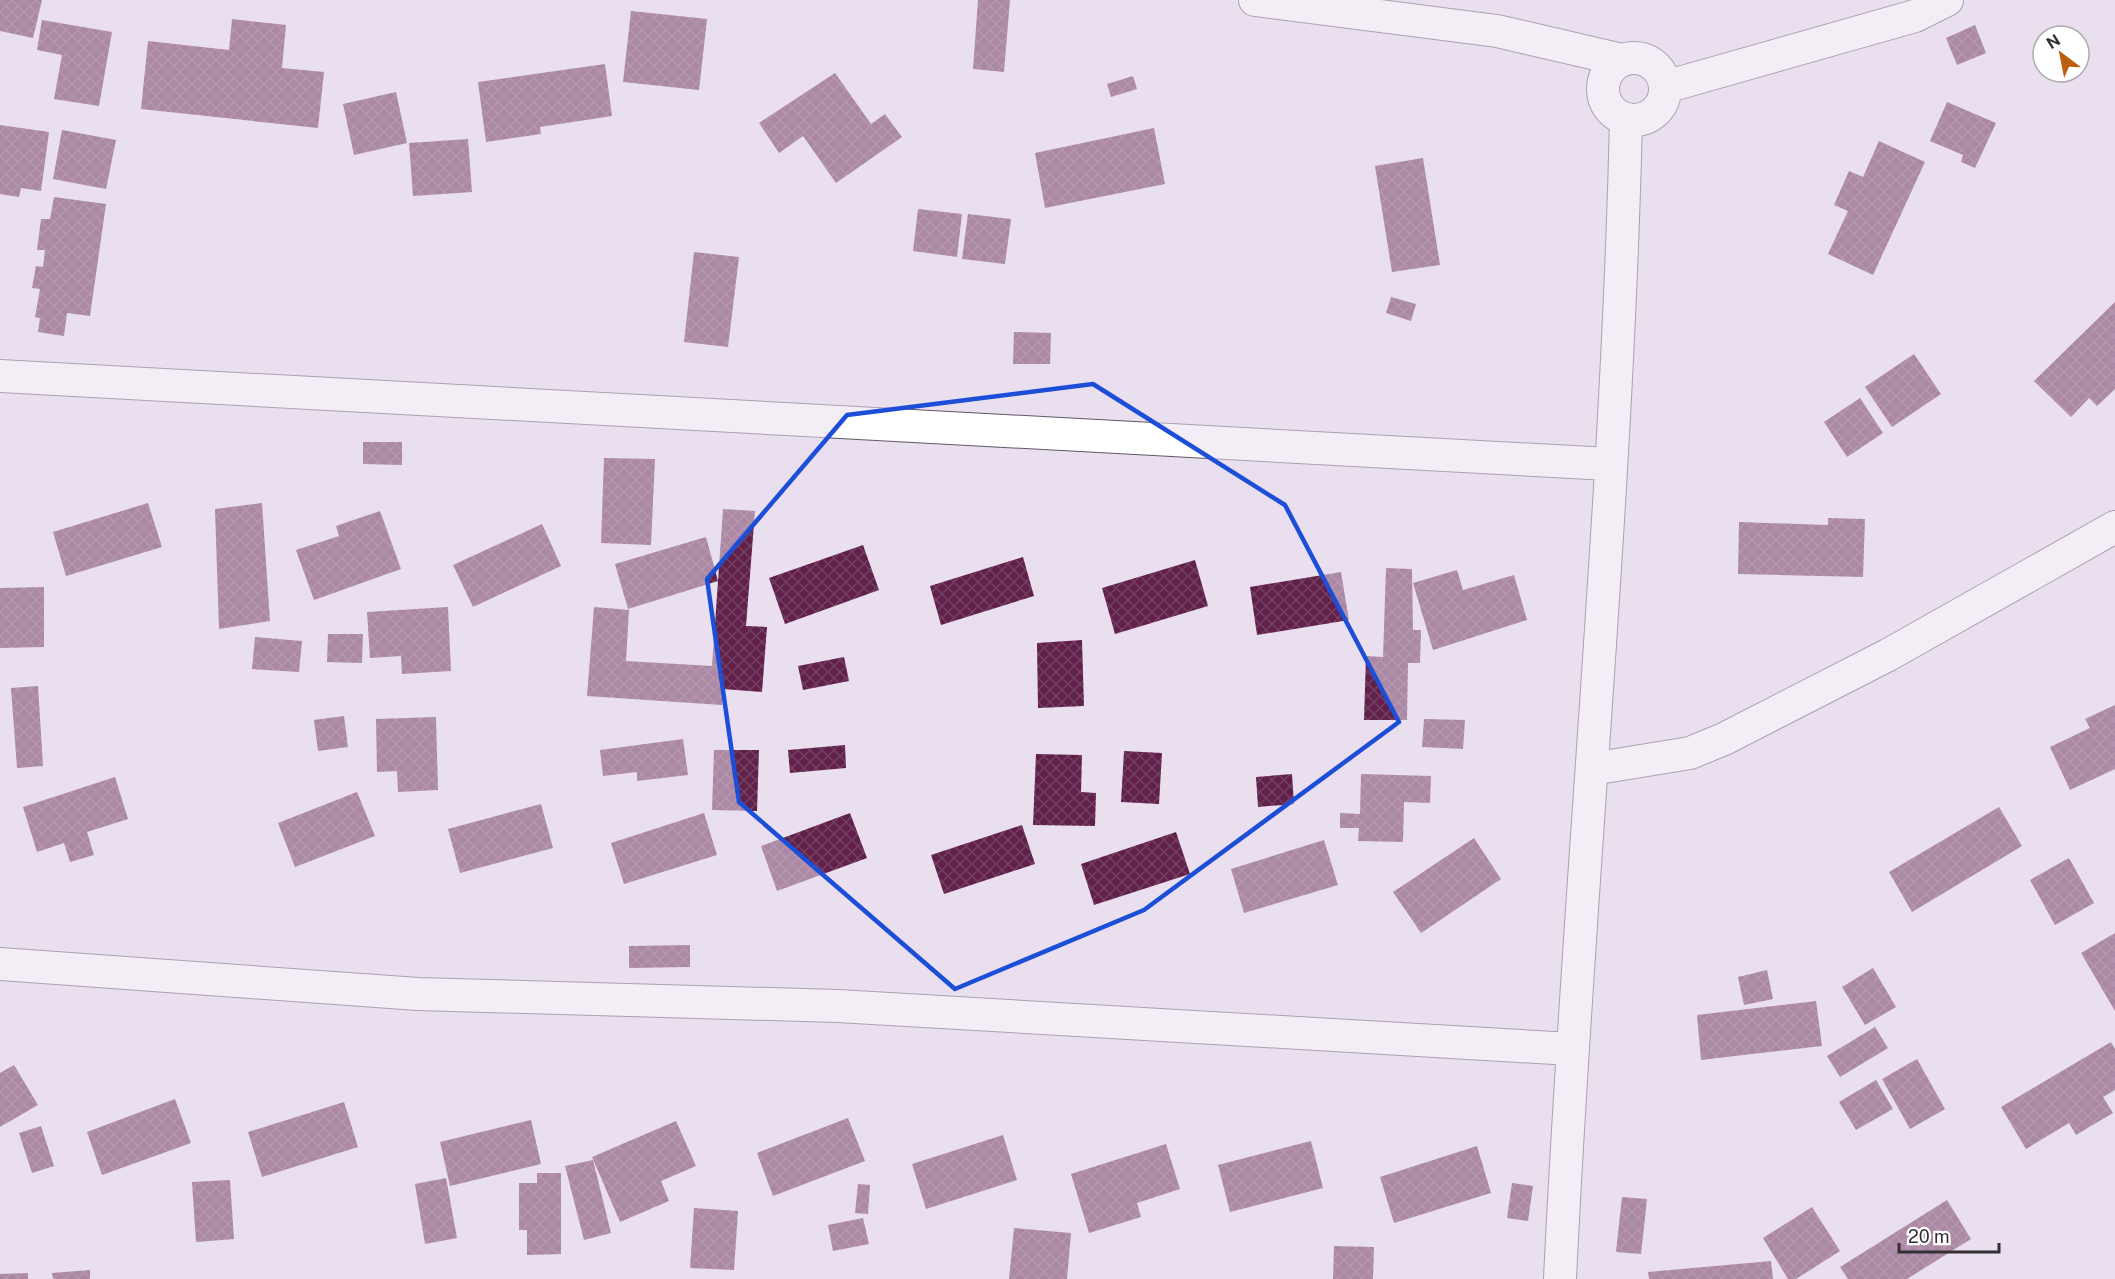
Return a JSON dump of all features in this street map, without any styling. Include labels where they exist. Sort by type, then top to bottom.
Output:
[{"type":"street","points":[[1255,0],[1343,6],[1497,31],[1622,60],[1634,58],[1655,66],[1665,87],[1662,101],[1653,113],[1640,119],[1626,119],[1612,111],[1604,98],[1603,83],[1606,76],[1610,69],[1622,60]]},
{"type":"street","points":[[1665,87],[1915,16],[1947,0]]},
{"type":"street","points":[[1560,1279],[1571,1048],[1592,769],[1622,266],[1626,119]]},
{"type":"street","points":[[0,376],[1610,464]]},
{"type":"street","points":[[1592,769],[1690,753],[1724,739],[1888,655],[2115,527]]},
{"type":"street","points":[[0,964],[418,994],[838,1006],[1470,1045],[1571,1048]]},
{"type":"highlighted area","points":[[1093,384],[1285,505],[1399,722],[1144,910],[955,989],[739,802],[707,579],[847,415]]},
{"type":"building","points":[[0,0],[42,0],[33,38],[0,31]]},
{"type":"building","points":[[978,0],[1010,0],[1004,72],[973,69]]},
{"type":"building","points":[[631,11],[707,19],[699,90],[623,82]]},
{"type":"building","points":[[232,19],[286,25],[282,68],[324,72],[318,128],[141,109],[148,41],[229,50]]},
{"type":"building","points":[[42,20],[112,32],[99,106],[54,99],[62,55],[37,50]]},
{"type":"building","points":[[1975,25],[1986,53],[1957,65],[1946,38]]},
{"type":"building","points":[[605,64],[612,116],[540,127],[541,134],[486,142],[478,82]]},
{"type":"building","points":[[835,73],[871,124],[885,114],[902,137],[836,183],[803,136],[779,153],[759,123]]},
{"type":"building","points":[[1133,76],[1137,89],[1111,97],[1107,84]]},
{"type":"building","points":[[396,92],[407,143],[354,155],[343,104]]},
{"type":"building","points":[[1947,102],[1996,123],[1975,168],[1961,162],[1963,155],[1930,141]]},
{"type":"building","points":[[0,125],[49,132],[41,191],[21,188],[19,197],[0,194]]},
{"type":"building","points":[[1154,128],[1165,184],[1045,208],[1035,153]]},
{"type":"building","points":[[62,130],[116,140],[106,189],[53,179]]},
{"type":"building","points":[[468,139],[472,192],[413,196],[409,143]]},
{"type":"building","points":[[1879,141],[1925,162],[1873,275],[1828,254],[1848,211],[1834,205],[1849,171],[1863,177]]},
{"type":"building","points":[[1423,158],[1440,265],[1392,272],[1375,166]]},
{"type":"building","points":[[54,197],[106,204],[90,316],[67,313],[64,336],[38,332],[40,318],[35,317],[40,289],[32,288],[36,266],[43,267],[45,250],[37,250],[41,219],[50,219]]},
{"type":"building","points":[[918,209],[962,214],[957,257],[913,251]]},
{"type":"building","points":[[968,214],[1011,219],[1005,264],[962,259]]},
{"type":"building","points":[[694,252],[739,257],[728,347],[684,342]]},
{"type":"building","points":[[1391,297],[1416,304],[1411,321],[1386,313]]},
{"type":"building","points":[[2115,302],[2115,389],[2097,406],[2089,398],[2071,417],[2034,381]]},
{"type":"building","points":[[1014,332],[1051,333],[1050,364],[1013,364]]},
{"type":"building","points":[[1914,354],[1941,394],[1892,427],[1865,387]]},
{"type":"building","points":[[1860,398],[1883,433],[1847,457],[1824,422]]},
{"type":"building","points":[[363,442],[402,442],[402,465],[363,464]]},
{"type":"building","points":[[604,458],[655,459],[651,545],[601,543]]},
{"type":"building","points":[[148,503],[162,547],[66,576],[53,532]]},
{"type":"building","points":[[262,503],[270,621],[219,629],[215,509]]},
{"type":"building","points":[[723,509],[755,511],[746,626],[767,627],[762,692],[723,689],[722,705],[587,696],[594,607],[629,610],[626,661],[712,666]]},
{"type":"building","points":[[380,511],[401,569],[314,600],[296,550],[339,536],[336,526]]},
{"type":"building","points":[[1828,518],[1865,519],[1863,577],[1738,574],[1739,522],[1828,525]]},
{"type":"building","points":[[542,524],[561,566],[473,607],[453,565]]},
{"type":"building","points":[[706,537],[718,581],[628,609],[615,564]]},
{"type":"building","points":[[863,545],[879,590],[785,624],[769,578]]},
{"type":"building","points":[[1023,557],[1034,596],[941,625],[930,586]]},
{"type":"building","points":[[1195,560],[1208,606],[1115,634],[1102,588]]},
{"type":"building","points":[[1386,568],[1412,569],[1413,630],[1421,630],[1420,663],[1408,663],[1407,720],[1364,720],[1366,656],[1383,657]]},
{"type":"building","points":[[1457,570],[1463,590],[1514,575],[1527,620],[1433,650],[1413,583]]},
{"type":"building","points":[[1341,572],[1349,620],[1257,635],[1250,587]]},
{"type":"building","points":[[44,587],[44,647],[0,648],[0,588]]},
{"type":"building","points":[[448,607],[451,671],[402,674],[401,656],[370,658],[367,612]]},
{"type":"building","points":[[328,634],[363,634],[362,663],[327,662]]},
{"type":"building","points":[[255,637],[302,641],[299,672],[252,669]]},
{"type":"building","points":[[1082,640],[1084,706],[1038,708],[1037,643]]},
{"type":"building","points":[[844,657],[849,681],[803,690],[798,666]]},
{"type":"building","points":[[38,686],[43,766],[17,768],[11,688]]},
{"type":"building","points":[[2115,705],[2115,769],[2070,790],[2050,747],[2090,728],[2085,719]]},
{"type":"building","points":[[344,716],[348,747],[318,751],[314,720]]},
{"type":"building","points":[[436,717],[438,790],[398,792],[397,771],[377,772],[376,719]]},
{"type":"building","points":[[1424,719],[1465,720],[1463,749],[1422,747]]},
{"type":"building","points":[[683,739],[688,775],[637,781],[637,772],[603,776],[600,750]]},
{"type":"building","points":[[845,745],[846,768],[790,773],[788,750]]},
{"type":"building","points":[[714,750],[759,750],[757,811],[712,810]]},
{"type":"building","points":[[1124,751],[1162,753],[1159,804],[1121,802]]},
{"type":"building","points":[[1036,754],[1082,755],[1081,792],[1096,793],[1095,826],[1033,825]]},
{"type":"building","points":[[1292,774],[1294,804],[1258,807],[1256,777]]},
{"type":"building","points":[[1361,774],[1431,776],[1430,803],[1404,802],[1403,842],[1358,841],[1359,828],[1340,828],[1340,813],[1360,814]]},
{"type":"building","points":[[115,777],[128,819],[87,832],[94,855],[70,862],[64,843],[37,852],[23,807]]},
{"type":"building","points":[[357,792],[375,836],[295,867],[278,823]]},
{"type":"building","points":[[541,804],[553,848],[460,873],[448,829]]},
{"type":"building","points":[[1999,807],[2022,846],[1912,912],[1889,872]]},
{"type":"building","points":[[704,813],[717,855],[624,884],[611,843]]},
{"type":"building","points":[[850,813],[867,858],[777,891],[761,846]]},
{"type":"building","points":[[1022,825],[1035,864],[944,894],[931,855]]},
{"type":"building","points":[[1176,832],[1190,874],[1094,905],[1081,864]]},
{"type":"building","points":[[1474,838],[1501,879],[1421,933],[1393,892]]},
{"type":"building","points":[[1324,840],[1338,885],[1244,913],[1231,869]]},
{"type":"building","points":[[2069,858],[2094,903],[2055,925],[2030,880]]},
{"type":"building","points":[[2115,933],[2115,1011],[2081,953]]},
{"type":"building","points":[[690,945],[690,967],[629,968],[629,946]]},
{"type":"building","points":[[1873,968],[1896,1007],[1865,1025],[1842,987]]},
{"type":"building","points":[[1767,970],[1773,999],[1744,1005],[1738,977]]},
{"type":"building","points":[[1816,1001],[1822,1046],[1701,1060],[1697,1015]]},
{"type":"building","points":[[1875,1027],[1888,1048],[1840,1077],[1827,1056]]},
{"type":"building","points":[[2111,1042],[2115,1049],[2115,1090],[2103,1097],[2113,1113],[2076,1135],[2069,1123],[2026,1149],[2001,1107]]},
{"type":"building","points":[[1917,1059],[1945,1109],[1910,1129],[1882,1079]]},
{"type":"building","points":[[14,1065],[38,1105],[0,1127],[0,1073]]},
{"type":"building","points":[[1876,1080],[1893,1109],[1856,1130],[1839,1102]]},
{"type":"building","points":[[175,1099],[191,1143],[102,1175],[87,1132]]},
{"type":"building","points":[[344,1102],[358,1147],[262,1177],[248,1132]]},
{"type":"building","points":[[848,1118],[865,1161],[773,1196],[757,1153]]},
{"type":"building","points":[[531,1120],[541,1164],[450,1186],[440,1142]]},
{"type":"building","points":[[676,1121],[696,1166],[661,1181],[669,1201],[620,1222],[592,1157]]},
{"type":"building","points":[[41,1126],[54,1166],[32,1173],[19,1133]]},
{"type":"building","points":[[1003,1135],[1017,1180],[926,1209],[912,1164]]},
{"type":"building","points":[[1311,1141],[1323,1188],[1230,1212],[1218,1165]]},
{"type":"building","points":[[1166,1144],[1180,1189],[1137,1203],[1141,1217],[1089,1233],[1071,1174]]},
{"type":"building","points":[[1477,1146],[1491,1193],[1394,1223],[1380,1177]]},
{"type":"building","points":[[593,1160],[611,1233],[584,1240],[565,1166]]},
{"type":"building","points":[[537,1173],[561,1173],[561,1254],[527,1255],[527,1230],[519,1230],[519,1183],[537,1183]]},
{"type":"building","points":[[446,1178],[457,1238],[425,1244],[415,1184]]},
{"type":"building","points":[[230,1180],[234,1239],[196,1242],[192,1182]]},
{"type":"building","points":[[1512,1183],[1533,1186],[1528,1221],[1507,1218]]},
{"type":"building","points":[[858,1184],[870,1185],[868,1214],[855,1213]]},
{"type":"building","points":[[1622,1197],[1647,1199],[1641,1254],[1616,1252]]},
{"type":"building","points":[[1947,1200],[1971,1239],[1907,1279],[1848,1279],[1840,1267]]},
{"type":"building","points":[[1812,1207],[1840,1251],[1796,1279],[1788,1279],[1763,1238]]},
{"type":"building","points":[[694,1208],[738,1211],[734,1270],[690,1268]]},
{"type":"building","points":[[863,1218],[869,1244],[833,1251],[828,1225]]},
{"type":"building","points":[[1014,1228],[1071,1233],[1067,1279],[1009,1279]]},
{"type":"building","points":[[1334,1246],[1374,1247],[1373,1279],[1333,1279]]},
{"type":"building","points":[[1771,1261],[1773,1279],[1649,1279],[1648,1272]]},
{"type":"building","points":[[90,1270],[90,1279],[53,1279],[52,1273]]},
{"type":"building","points":[[28,1273],[28,1279],[0,1279],[0,1274]]}]
